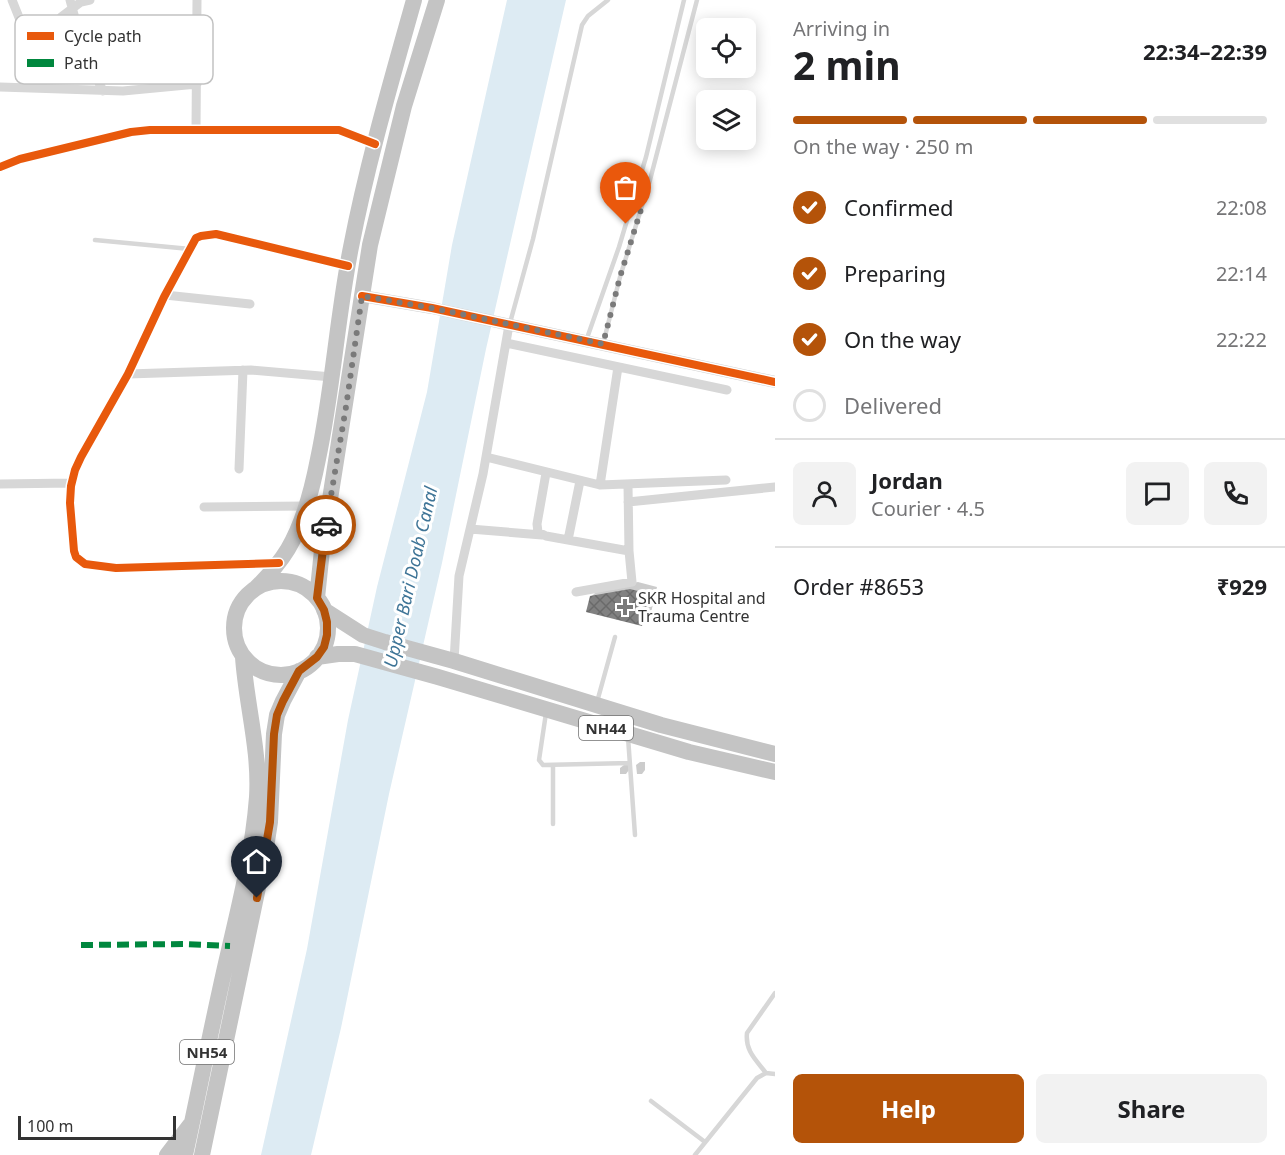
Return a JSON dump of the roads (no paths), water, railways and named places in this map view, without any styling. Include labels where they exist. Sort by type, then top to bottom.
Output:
[{"type":"highway","points":[[414,0],[375,144],[348,266],[326,424],[306,506],[295,536],[279,563],[246,596],[234,619],[235,639],[243,657],[250,664],[269,674],[289,674],[299,671],[317,657],[324,647],[327,635],[327,622],[321,604],[322,550],[370,245],[404,106],[437,0]]},
{"type":"highway","name":"NH44","points":[[256,588],[267,583],[289,582],[300,585],[321,604],[363,635],[690,734],[775,754]]},
{"type":"highway","name":"NH44","points":[[317,657],[355,654],[716,759],[775,772]]},
{"type":"highway","name":"NH54","points":[[185,1155],[240,903],[256,807],[258,778],[243,657]]},
{"type":"highway","name":"NH54","points":[[202,1155],[265,854],[270,822],[277,715],[299,671]]},
{"type":"highway","points":[[167,1155],[192,1124]]},
{"type":"street","points":[[13,3],[24,0]]},
{"type":"street","points":[[70,0],[73,15]]},
{"type":"street","points":[[64,15],[81,2],[90,0]]},
{"type":"street","points":[[100,84],[103,91]]},
{"type":"street","points":[[0,87],[103,91],[197,84],[196,130]]},
{"type":"street","points":[[0,167],[20,159],[140,131],[339,130],[375,144]]},
{"type":"street","points":[[279,563],[116,568],[85,564],[76,557],[74,551],[70,503],[72,483],[81,457],[128,374],[165,295],[196,238],[216,234],[348,266]]},
{"type":"street","points":[[165,295],[250,304]]},
{"type":"street","points":[[362,296],[432,308],[775,382]]},
{"type":"street","points":[[448,660],[457,589],[486,458],[506,343],[503,324]]},
{"type":"street","points":[[506,343],[727,390]]},
{"type":"street","points":[[600,485],[618,367]]},
{"type":"street","points":[[128,374],[243,370],[332,377]]},
{"type":"street","points":[[239,469],[243,370]]},
{"type":"street","points":[[486,458],[600,485],[726,480]]},
{"type":"street","points":[[542,535],[538,532],[537,524],[546,473]]},
{"type":"street","points":[[568,540],[580,481]]},
{"type":"street","points":[[0,484],[72,483]]},
{"type":"street","points":[[576,592],[632,582],[628,485]]},
{"type":"street","points":[[628,502],[775,487]]},
{"type":"street","points":[[204,507],[306,506]]},
{"type":"street","points":[[470,530],[542,535],[629,551]]},
{"type":"lane","points":[[503,324],[533,239],[582,25],[588,16],[608,0]]},
{"type":"lane","points":[[586,341],[633,201],[684,0]]},
{"type":"lane","points":[[603,344],[697,0]]},
{"type":"lane","points":[[660,98],[670,101]]},
{"type":"lane","points":[[633,201],[643,203]]},
{"type":"lane","points":[[95,240],[190,249]]},
{"type":"lane","points":[[596,704],[615,636]]},
{"type":"lane","points":[[547,710],[539,760],[543,765],[630,763]]},
{"type":"lane","points":[[628,734],[635,835]]},
{"type":"lane","points":[[553,766],[554,824]]},
{"type":"lane","points":[[766,1074],[749,1052],[746,1040],[747,1033],[775,993]]},
{"type":"lane","points":[[695,1155],[756,1078],[766,1074],[775,1074]]},
{"type":"lane","points":[[651,1101],[705,1142]]},
{"type":"water","name":"Upper Bari Doab Canal","points":[[507,0],[566,0],[486,349],[442,563],[389,794],[341,1028],[311,1155],[261,1155],[307,949],[348,720],[377,587],[427,392],[452,245]]},
{"type":"place","name":"SKR Hospital and Trauma Centre","points":[[625,607]]}]
